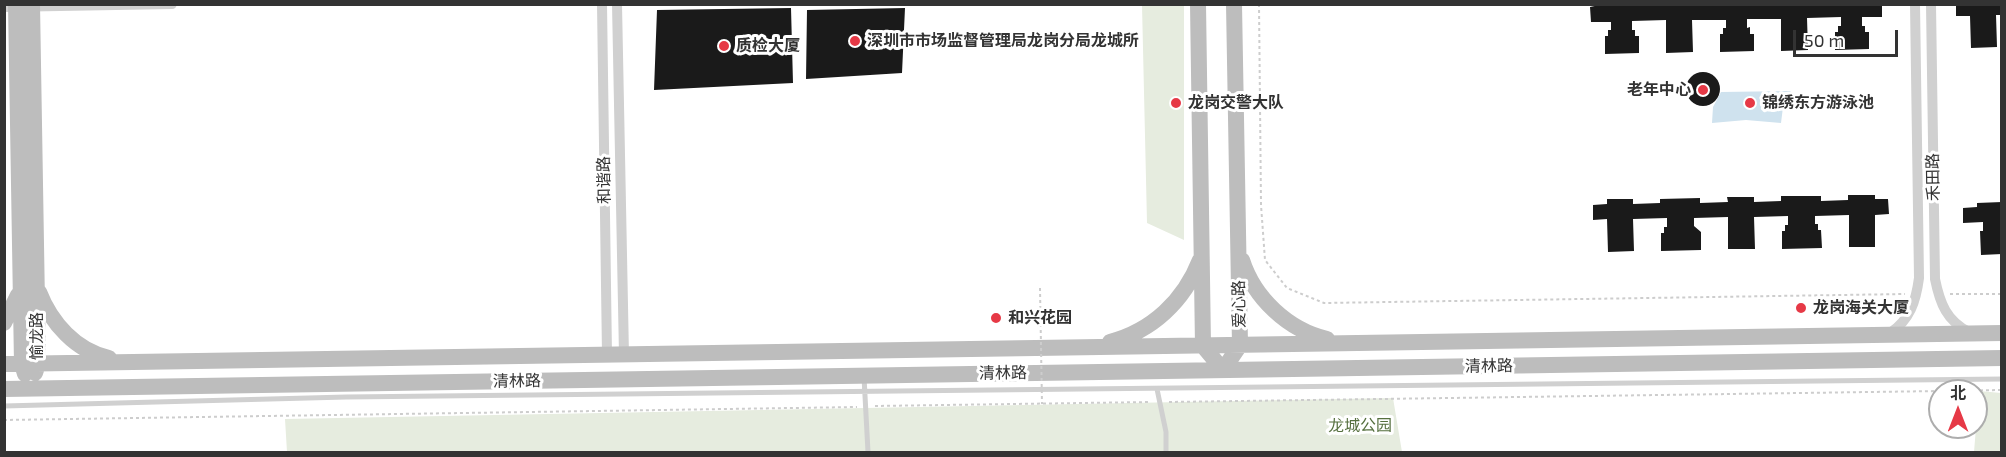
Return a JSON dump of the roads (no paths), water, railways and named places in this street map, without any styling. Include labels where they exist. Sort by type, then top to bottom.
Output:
[{"type":"main road","points":[[1197,4],[1203,346],[1223,370]]},
{"type":"main road","name":"爱心路","points":[[1223,370],[1240,345],[1234,4]]},
{"type":"main road","name":"愉龙路","points":[[20,6],[31,388]]},
{"type":"main road","points":[[1238,249],[1244,269],[1269,306],[1288,322],[1313,336],[1345,344]]},
{"type":"main road","points":[[1090,348],[1124,339],[1148,326],[1168,310],[1194,276],[1202,257]]},
{"type":"main road","points":[[4,323],[29,285],[53,320],[72,339],[99,356],[128,362]]},
{"type":"main road","name":"清林路","points":[[4,364],[2001,333]]},
{"type":"main road","name":"清林路","points":[[4,389],[865,384],[1223,370],[2001,358]]},
{"type":"street","points":[[20,6],[171,4]]},
{"type":"street","name":"和谐路","points":[[602,4],[616,355]]},
{"type":"street","name":"和谐路","points":[[616,355],[617,4]]},
{"type":"street","name":"禾田路","points":[[1886,335],[1901,326],[1911,312],[1919,278],[1915,4]]},
{"type":"street","name":"禾田路","points":[[1930,4],[1935,268],[1938,294],[1945,312],[1955,325],[1972,334]]},
{"type":"lane","points":[[4,406],[865,384],[1157,389],[2001,379]]},
{"type":"lane","points":[[865,384],[868,453]]},
{"type":"lane","points":[[1157,389],[1166,432],[1166,453]]},
{"type":"water","name":"锦绣东方游泳池","points":[[1791,91],[1783,107],[1781,123],[1746,120],[1712,123],[1713,107],[1721,92]]},
{"type":"place","name":"深圳市市场监督管理局龙岗分局龙城所","points":[[855,41]]},
{"type":"place","name":"质检大厦","points":[[724,46]]},
{"type":"place","name":"老年中心","points":[[1703,90]]},
{"type":"place","name":"龙岗交警大队","points":[[1176,103]]},
{"type":"place","name":"锦绣东方游泳池","points":[[1750,103]]},
{"type":"place","name":"龙岗海关大厦","points":[[1801,308]]},
{"type":"place","name":"和兴花园","points":[[996,318]]},
{"type":"park label","name":"龙城公园","points":[[1360,426]]}]
